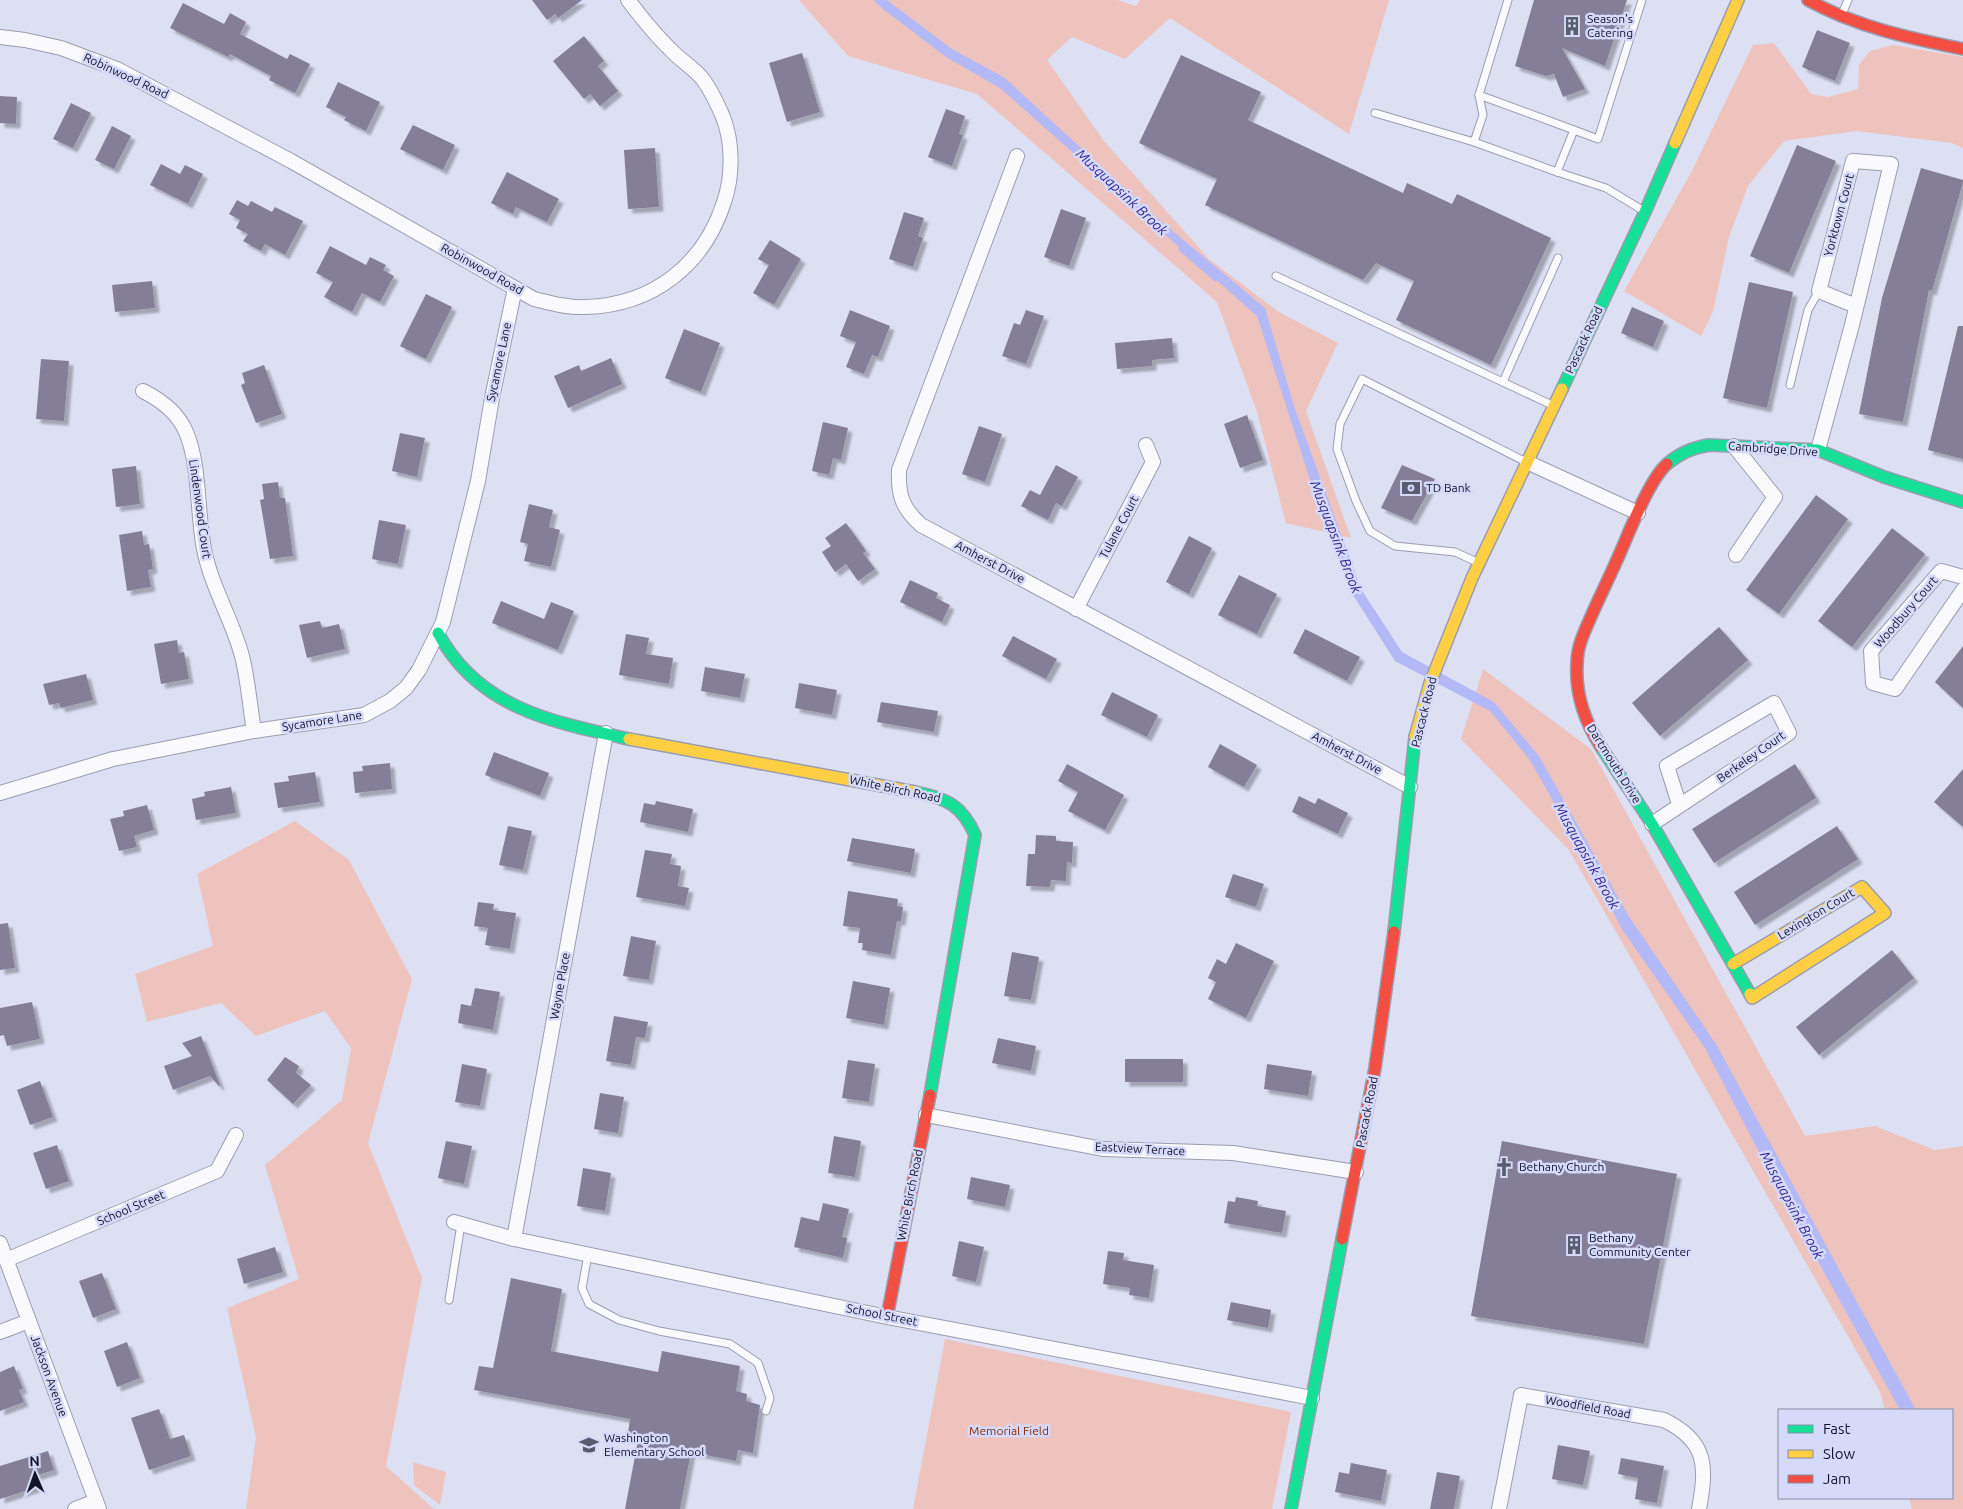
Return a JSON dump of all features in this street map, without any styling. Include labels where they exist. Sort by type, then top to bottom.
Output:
[{"type":"street","name":"Robinwood Road","points":[[0,37],[62,48],[117,69],[291,161],[534,299],[568,306],[586,307],[611,304],[634,298],[678,275],[708,241],[728,192],[731,166],[729,142],[724,119],[714,97],[700,77],[670,50],[628,0]]},
{"type":"street","name":"Pascack Road","points":[[1291,1509],[1375,1068],[1389,974],[1415,738],[1429,689],[1440,656],[1479,563],[1645,212],[1738,0]]},
{"type":"street","points":[[1808,0],[1841,16],[1882,32],[1963,49]]},
{"type":"street","name":"Amherst Drive","points":[[1017,156],[899,470],[898,487],[902,502],[910,516],[921,525],[1410,787]]},
{"type":"street","name":"Yorktown Court","points":[[1818,450],[1891,164],[1853,162],[1819,291]]},
{"type":"street","name":"Sycamore Lane","points":[[0,793],[113,758],[254,731],[369,713],[390,702],[406,688],[420,670],[443,622],[478,480],[492,398],[515,288]]},
{"type":"street","points":[[1819,291],[1856,306]]},
{"type":"street","name":"Lindenwood Court","points":[[143,390],[160,400],[174,414],[186,431],[192,451],[204,550],[211,576],[230,621],[242,657],[254,731]]},
{"type":"street","name":"Tulane Court","points":[[1076,609],[1153,462],[1146,445]]},
{"type":"street","name":"Cambridge Drive","points":[[1638,513],[1664,466],[1678,455],[1693,448],[1709,445],[1818,450],[1884,477],[1963,502]]},
{"type":"street","points":[[1734,446],[1775,498],[1736,554]]},
{"type":"street","points":[[1527,462],[1638,513]]},
{"type":"street","name":"Dartmouth Drive","points":[[1638,513],[1581,640],[1577,663],[1577,686],[1582,709],[1591,731],[1652,824],[1752,998]]},
{"type":"street","name":"Woodbury Court","points":[[1963,577],[1941,571],[1871,652],[1873,683],[1895,689],[1963,590]]},
{"type":"street","name":"White Birch Road","points":[[438,633],[460,668],[476,683],[494,695],[547,719],[606,733],[932,795],[945,799],[958,807],[969,820],[975,835],[926,1115],[887,1317]]},
{"type":"street","name":"Berkeley Court","points":[[1652,824],[1789,733],[1774,703],[1668,766],[1679,804]]},
{"type":"street","name":"Wayne Place","points":[[514,1239],[606,733]]},
{"type":"street","name":"Lexington Court","points":[[1733,964],[1862,886],[1885,913],[1752,998]]},
{"type":"street","name":"Eastview Terrace","points":[[926,1115],[1103,1149],[1233,1153],[1356,1172]]},
{"type":"street","name":"School Street","points":[[6,1260],[217,1171],[236,1135]]},
{"type":"street","name":"School Street","points":[[458,1223],[514,1239],[887,1317],[1312,1398]]},
{"type":"street","name":"Jackson Avenue","points":[[0,1243],[97,1505]]},
{"type":"street","points":[[0,1332],[29,1321]]},
{"type":"street","name":"Woodfield Road","points":[[1499,1509],[1521,1395],[1664,1420],[1679,1427],[1691,1438],[1700,1452],[1704,1469],[1704,1485],[1699,1509]]},
{"type":"street","points":[[75,1509],[97,1505]]},
{"type":"lane","points":[[1474,142],[1483,115],[1478,95],[1508,0]]},
{"type":"lane","points":[[1478,95],[1598,139],[1642,0]]},
{"type":"lane","points":[[1841,16],[1848,0]]},
{"type":"lane","points":[[1375,113],[1474,142],[1606,188],[1645,212]]},
{"type":"lane","points":[[1557,172],[1574,130]]},
{"type":"lane","points":[[1503,382],[1558,258]]},
{"type":"lane","points":[[1276,276],[1552,406]]},
{"type":"lane","points":[[1790,385],[1808,310],[1819,291]]},
{"type":"lane","points":[[1479,563],[1455,552],[1395,546],[1370,531],[1356,501],[1337,448],[1340,424],[1362,378],[1527,462]]},
{"type":"lane","points":[[449,1300],[458,1223]]},
{"type":"lane","points":[[588,1255],[582,1288],[589,1304],[626,1322],[659,1331],[730,1344],[758,1363],[770,1398],[766,1412]]},
{"type":"green space","points":[[799,0],[1117,0],[1136,6],[1140,0],[1389,0],[1349,134],[1170,18],[1125,59],[1072,37],[1047,60],[1104,141],[1210,260],[1279,312],[1338,343],[1306,411],[1351,538],[1286,523],[1257,412],[1217,302],[977,94],[848,56]]},
{"type":"green space","points":[[1774,43],[1811,94],[1828,97],[1858,89],[1859,65],[1870,51],[1893,45],[1963,57],[1963,148],[1952,143],[1856,131],[1784,141],[1748,186],[1729,237],[1713,312],[1701,336],[1624,291],[1692,171],[1753,45]]},
{"type":"green space","points":[[1483,669],[1591,749],[1805,1136],[1875,1126],[1935,1150],[1963,1146],[1963,1509],[1912,1509],[1909,1499],[1953,1499],[1953,1409],[1885,1409],[1880,1392],[1569,850],[1461,739]]},
{"type":"green space","points":[[295,821],[349,860],[412,979],[368,1143],[422,1278],[386,1466],[434,1509],[246,1509],[256,1438],[227,1308],[299,1279],[265,1165],[342,1100],[351,1048],[325,1011],[256,1036],[221,1003],[147,1022],[135,974],[213,946],[197,874]]},
{"type":"green space","name":"Memorial Field","points":[[945,1339],[1291,1412],[1272,1509],[913,1509]]},
{"type":"green space","points":[[413,1462],[446,1472],[440,1505],[414,1485]]},
{"type":"water","points":[[873,0],[887,0],[952,49],[1005,78],[1156,217],[1265,308],[1295,409],[1361,589],[1402,652],[1494,702],[1539,756],[1628,915],[1716,1044],[1915,1409],[1899,1409],[1776,1185],[1705,1048],[1623,931],[1580,848],[1529,759],[1490,711],[1395,661],[1353,595],[1323,520],[1257,316],[1000,88],[946,57]]},
{"type":"building","points":[[532,0],[582,0],[558,18],[555,14],[547,20]]},
{"type":"building","name":"Season's Catering","points":[[1534,0],[1627,0],[1605,66],[1562,48],[1585,89],[1563,97],[1554,74],[1546,76],[1515,66]]},
{"type":"building","points":[[183,3],[224,24],[230,13],[246,22],[240,34],[287,59],[290,54],[310,64],[295,93],[269,80],[271,76],[230,54],[228,57],[170,28]]},
{"type":"building","points":[[1817,30],[1850,43],[1835,81],[1802,67]]},
{"type":"building","points":[[584,36],[604,61],[598,66],[618,91],[600,106],[590,94],[584,99],[553,61]]},
{"type":"building","points":[[802,53],[820,112],[787,122],[769,63]]},
{"type":"building","points":[[1181,55],[1261,92],[1248,120],[1403,193],[1407,183],[1452,204],[1457,194],[1551,238],[1491,365],[1396,320],[1414,281],[1376,263],[1363,280],[1205,205],[1217,179],[1139,143]]},
{"type":"building","points":[[338,82],[380,102],[366,131],[344,120],[346,117],[326,107]]},
{"type":"building","points":[[0,96],[17,97],[16,124],[0,123]]},
{"type":"building","points":[[71,103],[91,113],[73,148],[53,139]]},
{"type":"building","points":[[946,109],[965,116],[959,134],[963,135],[952,166],[928,157]]},
{"type":"building","points":[[413,125],[455,145],[443,170],[400,149]]},
{"type":"building","points":[[112,126],[131,136],[114,169],[95,160]]},
{"type":"building","points":[[1797,145],[1836,161],[1789,273],[1750,256]]},
{"type":"building","points":[[655,148],[659,207],[628,209],[624,150]]},
{"type":"building","points":[[161,164],[180,174],[185,165],[203,174],[188,204],[150,185]]},
{"type":"building","points":[[1921,168],[1963,180],[1963,182],[1932,291],[1929,290],[1903,422],[1859,414],[1882,298]]},
{"type":"building","points":[[507,172],[559,199],[547,222],[516,207],[513,214],[491,203]]},
{"type":"building","points":[[237,200],[248,206],[251,201],[272,212],[275,207],[303,221],[285,255],[265,244],[261,251],[243,241],[248,234],[236,228],[240,220],[229,214]]},
{"type":"building","points":[[1061,209],[1086,218],[1069,266],[1044,257]]},
{"type":"building","points":[[904,212],[924,218],[918,236],[923,238],[913,267],[889,259]]},
{"type":"building","points":[[770,240],[801,259],[774,305],[753,293],[769,265],[758,259]]},
{"type":"building","points":[[330,246],[366,265],[370,257],[386,265],[383,270],[394,276],[380,302],[362,293],[352,312],[324,297],[333,282],[316,273]]},
{"type":"building","points":[[152,281],[155,308],[115,312],[112,285]]},
{"type":"building","points":[[1749,282],[1793,292],[1767,408],[1723,398]]},
{"type":"building","points":[[426,294],[452,307],[426,359],[400,346]]},
{"type":"building","points":[[1632,307],[1664,321],[1653,347],[1621,333]]},
{"type":"building","points":[[850,310],[890,326],[878,357],[872,355],[864,374],[846,367],[856,342],[840,336]]},
{"type":"building","points":[[1026,310],[1044,316],[1026,364],[1002,356],[1014,323],[1020,325]]},
{"type":"building","points":[[1958,326],[1963,326],[1963,459],[1928,450]]},
{"type":"building","points":[[684,329],[720,343],[701,392],[665,378]]},
{"type":"building","points":[[1172,338],[1174,358],[1152,360],[1152,366],[1117,369],[1115,343]]},
{"type":"building","points":[[611,358],[622,384],[568,408],[554,376],[579,365],[581,371]]},
{"type":"building","points":[[41,359],[69,361],[64,421],[36,419]]},
{"type":"building","points":[[264,365],[282,414],[256,423],[241,385],[245,383],[242,373]]},
{"type":"building","points":[[1247,415],[1263,460],[1240,468],[1224,424]]},
{"type":"building","points":[[823,422],[848,428],[841,460],[833,458],[829,475],[812,471]]},
{"type":"building","points":[[979,426],[1002,434],[985,482],[962,474]]},
{"type":"building","points":[[400,433],[425,438],[417,477],[392,471]]},
{"type":"building","points":[[1056,465],[1078,477],[1062,506],[1056,503],[1048,520],[1021,506],[1030,490],[1040,495]]},
{"type":"building","name":"TD Bank","points":[[1402,465],[1435,479],[1412,521],[1381,508]]},
{"type":"building","points":[[136,466],[140,504],[116,507],[112,469]]},
{"type":"building","points":[[278,482],[280,498],[285,498],[293,556],[270,559],[260,500],[264,499],[262,484]]},
{"type":"building","points":[[1816,495],[1848,519],[1779,614],[1746,590]]},
{"type":"building","points":[[529,504],[553,510],[549,527],[560,530],[551,567],[524,561],[528,544],[520,542]]},
{"type":"building","points":[[379,520],[406,525],[398,564],[372,559]]},
{"type":"building","points":[[846,523],[866,551],[863,553],[875,569],[858,581],[846,564],[835,572],[822,552],[831,546],[825,538]]},
{"type":"building","points":[[1892,528],[1925,554],[1852,647],[1818,621]]},
{"type":"building","points":[[142,531],[144,545],[149,544],[153,569],[148,570],[151,587],[127,591],[119,535]]},
{"type":"building","points":[[1189,536],[1212,548],[1189,594],[1166,582]]},
{"type":"building","points":[[1239,575],[1277,594],[1257,634],[1218,615]]},
{"type":"building","points":[[910,580],[938,593],[936,598],[950,605],[942,622],[900,602]]},
{"type":"building","points":[[501,601],[544,619],[551,602],[574,611],[558,650],[492,623]]},
{"type":"building","points":[[320,621],[322,628],[339,624],[345,649],[307,658],[299,625]]},
{"type":"building","points":[[1719,627],[1748,660],[1660,736],[1632,703]]},
{"type":"building","points":[[1305,629],[1360,657],[1347,681],[1293,653]]},
{"type":"building","points":[[626,634],[649,638],[646,654],[673,658],[669,684],[619,675]]},
{"type":"building","points":[[1013,636],[1057,659],[1046,679],[1002,656]]},
{"type":"building","points":[[177,640],[179,653],[184,652],[189,679],[161,684],[154,644]]},
{"type":"building","points":[[1963,646],[1963,708],[1935,682]]},
{"type":"building","points":[[705,667],[745,674],[740,698],[701,691]]},
{"type":"building","points":[[86,674],[93,700],[61,708],[59,703],[49,705],[43,684]]},
{"type":"building","points":[[799,683],[837,690],[832,715],[795,708]]},
{"type":"building","points":[[1112,692],[1158,715],[1147,737],[1101,715]]},
{"type":"building","points":[[881,702],[938,711],[934,732],[877,722]]},
{"type":"building","points":[[1220,744],[1257,765],[1244,787],[1208,767]]},
{"type":"building","points":[[494,752],[549,773],[540,796],[485,775]]},
{"type":"building","points":[[390,763],[392,789],[355,793],[353,772],[363,771],[362,766]]},
{"type":"building","points":[[1067,764],[1124,795],[1105,830],[1068,811],[1078,792],[1058,781]]},
{"type":"building","points":[[1795,764],[1816,798],[1714,863],[1692,829]]},
{"type":"building","points":[[1963,769],[1963,827],[1934,802]]},
{"type":"building","points":[[315,772],[320,802],[278,808],[274,783],[289,781],[288,776]]},
{"type":"building","points":[[231,787],[236,813],[196,820],[192,799],[205,796],[204,792]]},
{"type":"building","points":[[1299,796],[1315,804],[1318,798],[1348,813],[1338,834],[1292,812]]},
{"type":"building","points":[[656,801],[693,809],[688,832],[640,822],[644,803],[655,805]]},
{"type":"building","points":[[147,805],[154,830],[134,836],[137,847],[119,851],[110,819],[124,816],[123,811]]},
{"type":"building","points":[[508,826],[532,831],[523,870],[499,865]]},
{"type":"building","points":[[1837,826],[1858,859],[1755,925],[1734,892]]},
{"type":"building","points":[[1036,835],[1056,836],[1056,841],[1073,842],[1072,863],[1067,862],[1066,881],[1051,880],[1050,887],[1026,886],[1028,854],[1035,854]]},
{"type":"building","points":[[852,838],[915,849],[911,873],[847,861]]},
{"type":"building","points":[[645,850],[672,854],[670,864],[681,866],[678,886],[689,888],[685,906],[636,897]]},
{"type":"building","points":[[1233,874],[1264,884],[1256,907],[1225,897]]},
{"type":"building","points":[[848,891],[898,899],[897,906],[903,907],[901,921],[897,921],[891,955],[862,950],[863,943],[858,943],[860,928],[843,926]]},
{"type":"building","points":[[478,902],[494,904],[493,910],[516,913],[510,949],[485,945],[488,928],[474,926]]},
{"type":"building","points":[[8,923],[15,968],[0,970],[0,924]]},
{"type":"building","points":[[631,936],[656,941],[649,980],[623,976]]},
{"type":"building","points":[[1236,943],[1274,961],[1246,1018],[1208,999],[1216,982],[1208,978],[1217,959],[1226,964]]},
{"type":"building","points":[[1892,950],[1914,978],[1819,1055],[1796,1027]]},
{"type":"building","points":[[1012,952],[1039,957],[1031,1000],[1004,996]]},
{"type":"building","points":[[853,981],[890,988],[884,1025],[846,1018]]},
{"type":"building","points":[[475,988],[500,992],[493,1030],[458,1023],[461,1004],[471,1006]]},
{"type":"building","points":[[32,1002],[40,1039],[7,1046],[4,1035],[0,1036],[0,1008]]},
{"type":"building","points":[[614,1016],[648,1022],[645,1038],[636,1037],[631,1065],[606,1061]]},
{"type":"building","points":[[201,1036],[220,1085],[210,1076],[173,1090],[164,1066],[192,1056],[182,1043]]},
{"type":"building","points":[[998,1038],[1036,1046],[1031,1071],[992,1063]]},
{"type":"building","points":[[285,1057],[299,1066],[296,1073],[311,1085],[293,1104],[267,1080]]},
{"type":"building","points":[[1125,1059],[1183,1059],[1183,1082],[1125,1082]]},
{"type":"building","points":[[848,1060],[875,1064],[869,1102],[842,1098]]},
{"type":"building","points":[[462,1064],[487,1069],[480,1106],[455,1102]]},
{"type":"building","points":[[1267,1064],[1312,1071],[1308,1096],[1264,1089]]},
{"type":"building","points":[[40,1081],[53,1117],[30,1125],[17,1090]]},
{"type":"building","points":[[600,1093],[624,1097],[618,1133],[594,1129]]},
{"type":"building","points":[[834,1136],[861,1141],[855,1177],[828,1173]]},
{"type":"building","points":[[446,1141],[472,1146],[464,1184],[438,1178]]},
{"type":"building","name":"Bethany Community Center","points":[[1502,1141],[1677,1174],[1644,1344],[1471,1316]]},
{"type":"building","points":[[57,1145],[69,1181],[46,1189],[33,1153]]},
{"type":"building","points":[[583,1168],[611,1173],[605,1211],[577,1206]]},
{"type":"building","points":[[971,1177],[1010,1185],[1005,1207],[967,1199]]},
{"type":"building","points":[[1236,1197],[1258,1201],[1257,1206],[1286,1211],[1282,1233],[1224,1223],[1228,1201],[1235,1202]]},
{"type":"building","points":[[823,1203],[849,1209],[842,1237],[847,1238],[843,1258],[794,1247],[801,1217],[819,1221]]},
{"type":"building","points":[[959,1241],[984,1247],[976,1282],[952,1276]]},
{"type":"building","points":[[275,1247],[283,1272],[244,1284],[237,1259]]},
{"type":"building","points":[[1108,1251],[1124,1253],[1123,1260],[1154,1265],[1149,1298],[1129,1295],[1130,1288],[1103,1284]]},
{"type":"building","points":[[102,1273],[116,1309],[93,1318],[79,1281]]},
{"type":"building","name":"Washington Elementary School","points":[[511,1278],[562,1289],[551,1351],[658,1372],[662,1351],[740,1366],[736,1391],[747,1394],[746,1401],[760,1405],[753,1453],[738,1450],[736,1461],[691,1452],[680,1509],[625,1509],[639,1435],[628,1433],[630,1419],[474,1390],[479,1366],[493,1368]]},
{"type":"building","points":[[1231,1302],[1271,1310],[1268,1328],[1227,1320]]},
{"type":"building","points":[[127,1342],[140,1378],[117,1387],[104,1351]]},
{"type":"building","points":[[14,1366],[23,1389],[19,1390],[24,1402],[0,1411],[0,1372]]},
{"type":"building","points":[[159,1409],[170,1439],[184,1435],[191,1456],[149,1470],[131,1418]]},
{"type":"building","points":[[1558,1445],[1590,1451],[1583,1485],[1552,1479]]},
{"type":"building","points":[[48,1451],[54,1470],[32,1477],[35,1488],[0,1499],[0,1466]]},
{"type":"building","points":[[1621,1458],[1664,1466],[1657,1503],[1635,1499],[1638,1478],[1618,1474]]},
{"type":"building","points":[[1351,1463],[1387,1470],[1381,1501],[1335,1492],[1339,1472],[1349,1474]]},
{"type":"building","points":[[1437,1472],[1460,1476],[1454,1509],[1430,1509]]},
{"type":"waterway","name":"Musquapsink Brook","points":[[1181,249],[1216,279]]},
{"type":"traffic: fast","points":[[1562,389],[1645,212],[1675,143]]},
{"type":"traffic: fast","points":[[1667,464],[1686,451],[1709,445],[1818,450],[1884,477],[1963,502]]},
{"type":"traffic: fast","points":[[438,633],[455,658],[474,679],[496,695],[520,708],[545,718],[629,739]]},
{"type":"traffic: fast","points":[[1394,932],[1415,737]]},
{"type":"traffic: fast","points":[[1601,747],[1652,824],[1750,994]]},
{"type":"traffic: fast","points":[[915,792],[936,797],[952,804],[964,816],[975,835],[930,1095]]},
{"type":"traffic: fast","points":[[1291,1509],[1342,1239]]},
{"type":"traffic: slow","points":[[1675,143],[1738,0]]},
{"type":"traffic: slow","points":[[1415,737],[1430,683],[1472,578],[1562,389]]},
{"type":"traffic: slow","points":[[629,739],[915,792]]},
{"type":"traffic: slow","points":[[1733,964],[1862,887],[1885,913],[1752,998],[1750,994]]},
{"type":"traffic: jam","points":[[1808,0],[1845,18],[1903,36],[1963,49]]},
{"type":"traffic: jam","points":[[1601,747],[1590,728],[1579,697],[1577,675],[1579,648],[1639,510],[1653,483],[1667,464]]},
{"type":"traffic: jam","points":[[1342,1239],[1375,1068],[1394,932]]},
{"type":"traffic: jam","points":[[887,1317],[930,1095]]},
{"type":"place","name":"Season's Catering","points":[[1572,26]]},
{"type":"place","name":"TD Bank","points":[[1411,488]]},
{"type":"place","name":"Bethany Church","points":[[1504,1167]]},
{"type":"place","name":"Bethany Community Center","points":[[1574,1245]]},
{"type":"place","name":"Washington Elementary School","points":[[589,1445]]}]
